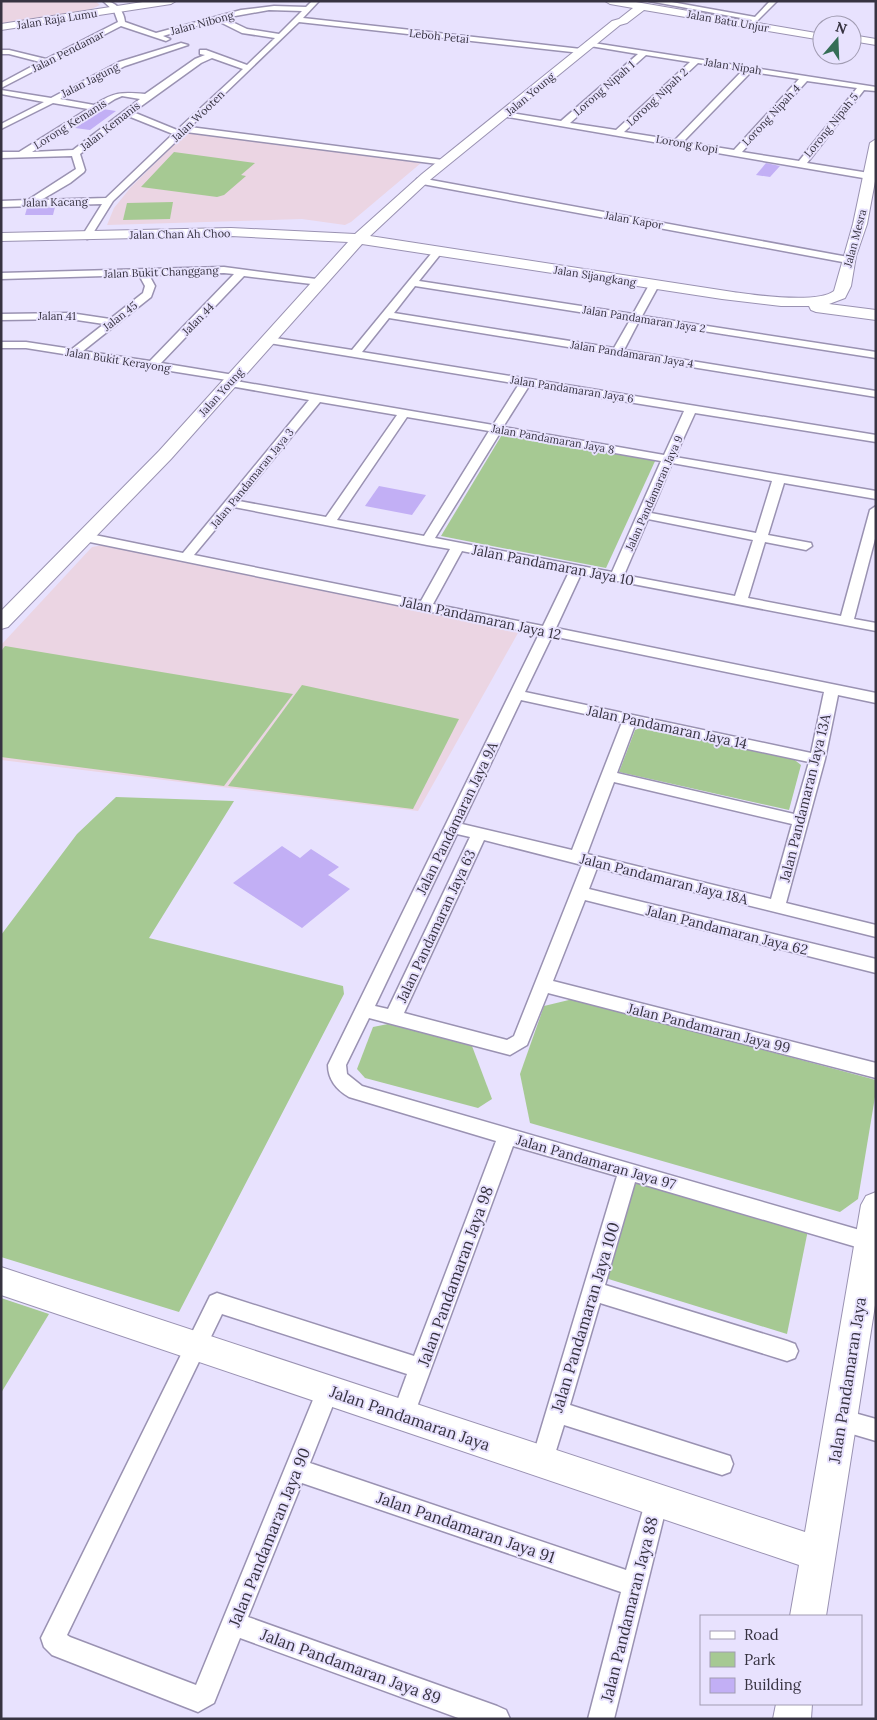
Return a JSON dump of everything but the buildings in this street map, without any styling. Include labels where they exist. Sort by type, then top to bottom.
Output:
[{"type":"main road","name":"Jalan Raja Lumu","points":[[1,28],[171,1]]},
{"type":"main road","points":[[610,1],[638,3]]},
{"type":"main road","name":"Jalan Batu Unjur","points":[[638,3],[755,20],[812,31]]},
{"type":"main road","name":"Jalan Batu Unjur","points":[[638,3],[812,35]]},
{"type":"main road","name":"Jalan Young","points":[[1,623],[165,455],[358,239],[379,218],[420,181],[616,23],[623,21],[638,3]]},
{"type":"main road","points":[[862,40],[876,42]]},
{"type":"main road","points":[[862,44],[876,46]]},
{"type":"main road","name":"Jalan Mesra","points":[[832,299],[842,292],[848,260],[871,193],[875,147]]},
{"type":"main road","points":[[269,233],[349,228],[379,218]]},
{"type":"main road","name":"Jalan Chan Ah Choo","points":[[1,237],[269,233],[314,234],[358,239]]},
{"type":"main road","name":"Jalan Sijangkang","points":[[358,239],[769,301],[832,299]]},
{"type":"main road","points":[[338,262],[349,255],[368,248],[402,246]]},
{"type":"main road","points":[[769,301],[876,315]]},
{"type":"main road","name":"Jalan Pandamaran Jaya","points":[[808,1615],[876,1205]]},
{"type":"main road","name":"Jalan Pandamaran Jaya","points":[[1,1281],[818,1554]]},
{"type":"main road","points":[[792,1719],[794,1705]]},
{"type":"street","points":[[106,1],[117,10]]},
{"type":"street","name":"Jalan Wooten","points":[[86,236],[109,201],[281,37],[316,1]]},
{"type":"street","points":[[638,3],[755,20],[770,2]]},
{"type":"street","name":"Jalan Nibong","points":[[157,35],[218,18],[268,8],[308,9]]},
{"type":"street","name":"Jalan Pendamar","points":[[1,86],[121,23],[122,20],[117,10]]},
{"type":"street","points":[[218,18],[245,31],[281,37]]},
{"type":"street","name":"Leboh Petai","points":[[298,20],[585,48]]},
{"type":"street","points":[[121,23],[248,68]]},
{"type":"street","name":"Jalan Jagung","points":[[1,127],[122,64],[191,48]]},
{"type":"street","name":"Jalan Nipah","points":[[585,48],[644,53],[876,89]]},
{"type":"street","points":[[1,52],[9,52],[48,62]]},
{"type":"street","name":"Lorong Nipah 1","points":[[564,124],[644,53]]},
{"type":"street","name":"Jalan Kemanis","points":[[30,203],[67,181],[81,170],[74,153],[147,97],[198,61],[212,55]]},
{"type":"street","name":"Lorong Nipah 2","points":[[618,133],[696,61]]},
{"type":"street","points":[[677,143],[749,69]]},
{"type":"street","name":"Lorong Nipah 4","points":[[736,153],[805,78]]},
{"type":"street","name":"Lorong Nipah 5","points":[[801,164],[862,87]]},
{"type":"street","points":[[1,92],[97,108]]},
{"type":"street","name":"Lorong Kemanis","points":[[22,154],[117,95],[147,97]]},
{"type":"street","points":[[127,112],[181,132],[443,163]]},
{"type":"street","name":"Lorong Kopi","points":[[505,114],[801,164],[872,172]]},
{"type":"street","points":[[3,156],[74,153]]},
{"type":"street","name":"Jalan Kapor","points":[[420,181],[848,260]]},
{"type":"street","name":"Jalan Kacang","points":[[1,204],[109,201]]},
{"type":"street","points":[[356,353],[438,251]]},
{"type":"street","name":"Jalan Bukit Changgang","points":[[1,276],[224,270],[320,282]]},
{"type":"street","name":"Jalan 44","points":[[152,366],[243,271]]},
{"type":"street","name":"Jalan 45","points":[[74,353],[147,295],[151,290],[143,273]]},
{"type":"street","name":"Jalan Pandamaran Jaya 2","points":[[412,284],[876,355]]},
{"type":"street","points":[[617,352],[654,285]]},
{"type":"street","name":"Jalan 41","points":[[1,317],[70,315],[87,316],[112,323]]},
{"type":"street","name":"Jalan Pandamaran Jaya 4","points":[[388,315],[876,394]]},
{"type":"street","name":"Jalan Pandamaran Jaya 6","points":[[268,340],[876,439]]},
{"type":"street","name":"Jalan Bukit Kerayong","points":[[1,345],[26,345],[232,381]]},
{"type":"street","name":"Jalan Pandamaran Jaya 8","points":[[232,381],[404,414],[876,495]]},
{"type":"street","points":[[427,541],[526,381]]},
{"type":"street","name":"Jalan Pandamaran Jaya 3","points":[[186,558],[317,398]]},
{"type":"street","name":"Jalan Pandamaran Jaya 9","points":[[616,577],[691,408]]},
{"type":"street","points":[[329,522],[404,414]]},
{"type":"street","points":[[740,601],[779,479]]},
{"type":"street","name":"Jalan Pandamaran Jaya 10","points":[[231,503],[876,627]]},
{"type":"street","points":[[846,622],[876,510]]},
{"type":"street","points":[[644,515],[806,546]]},
{"type":"street","name":"Jalan Pandamaran Jaya 12","points":[[85,537],[876,698]]},
{"type":"street","points":[[425,606],[458,547]]},
{"type":"street","name":"Jalan Pandamaran Jaya 9A","points":[[337,1065],[577,570]]},
{"type":"street","name":"Jalan Pandamaran Jaya 13A","points":[[777,907],[817,759],[832,689]]},
{"type":"street","name":"Jalan Pandamaran Jaya 14","points":[[517,695],[817,759]]},
{"type":"street","points":[[364,1010],[510,1048],[520,1040],[579,894],[585,860],[608,776],[630,720]]},
{"type":"street","points":[[608,776],[799,820]]},
{"type":"street","name":"Jalan Pandamaran Jaya 18A","points":[[453,827],[876,931]]},
{"type":"street","name":"Jalan Pandamaran Jaya 63","points":[[393,1017],[479,834]]},
{"type":"street","name":"Jalan Pandamaran Jaya 62","points":[[579,894],[876,966]]},
{"type":"street","name":"Jalan Pandamaran Jaya 99","points":[[542,985],[876,1070]]},
{"type":"street","name":"Jalan Pandamaran Jaya 97","points":[[337,1065],[337,1072],[342,1083],[356,1092],[870,1242]]},
{"type":"street","name":"Jalan Pandamaran Jaya 98","points":[[403,1415],[507,1136]]},
{"type":"street","name":"Jalan Pandamaran Jaya 100","points":[[542,1462],[628,1172]]},
{"type":"street","points":[[593,1291],[787,1351]]},
{"type":"street","points":[[195,1346],[215,1305],[220,1303],[421,1368]]},
{"type":"street","name":"Jalan Pandamaran Jaya 90","points":[[195,1346],[53,1638],[61,1646],[198,1698],[205,1694],[210,1684],[328,1390]]},
{"type":"street","points":[[557,1412],[722,1464]]},
{"type":"street","points":[[840,1420],[876,1430]]},
{"type":"street","name":"Jalan Pandamaran Jaya 91","points":[[296,1470],[635,1585]]},
{"type":"street","name":"Jalan Pandamaran Jaya 88","points":[[601,1719],[656,1500]]},
{"type":"street","name":"Jalan Pandamaran Jaya 89","points":[[234,1624],[497,1719]]},
{"type":"shaded area","points":[[1,1],[95,1],[100,5],[87,11],[1,24]]},
{"type":"shaded area","points":[[187,132],[421,163],[345,225],[302,219],[107,225],[114,208],[131,187]]},
{"type":"shaded area","points":[[103,545],[366,598],[518,633],[418,811],[1,760],[1,645],[92,547]]},
{"type":"green space","points":[[174,152],[255,163],[241,175],[246,176],[224,195],[217,197],[141,187]]},
{"type":"green space","points":[[173,202],[170,219],[123,220],[127,203]]},
{"type":"green space","points":[[503,433],[656,459],[606,568],[441,536]]},
{"type":"green space","points":[[5,646],[293,694],[224,786],[1,757],[1,651]]},
{"type":"green space","points":[[302,685],[459,719],[413,809],[228,786]]},
{"type":"green space","points":[[646,726],[791,757],[801,765],[789,810],[619,772],[635,730]]},
{"type":"green space","points":[[116,797],[234,801],[149,938],[343,986],[344,994],[179,1312],[1,1257],[1,935],[77,834]]},
{"type":"green space","points":[[573,999],[876,1080],[876,1091],[858,1199],[840,1212],[530,1123],[520,1074],[544,1006]]},
{"type":"green space","points":[[388,1024],[472,1046],[492,1099],[478,1108],[365,1078],[357,1069],[373,1027]]},
{"type":"green space","points":[[631,1179],[808,1230],[787,1334],[602,1277]]},
{"type":"green space","points":[[1,1298],[49,1314],[1,1393]]}]
